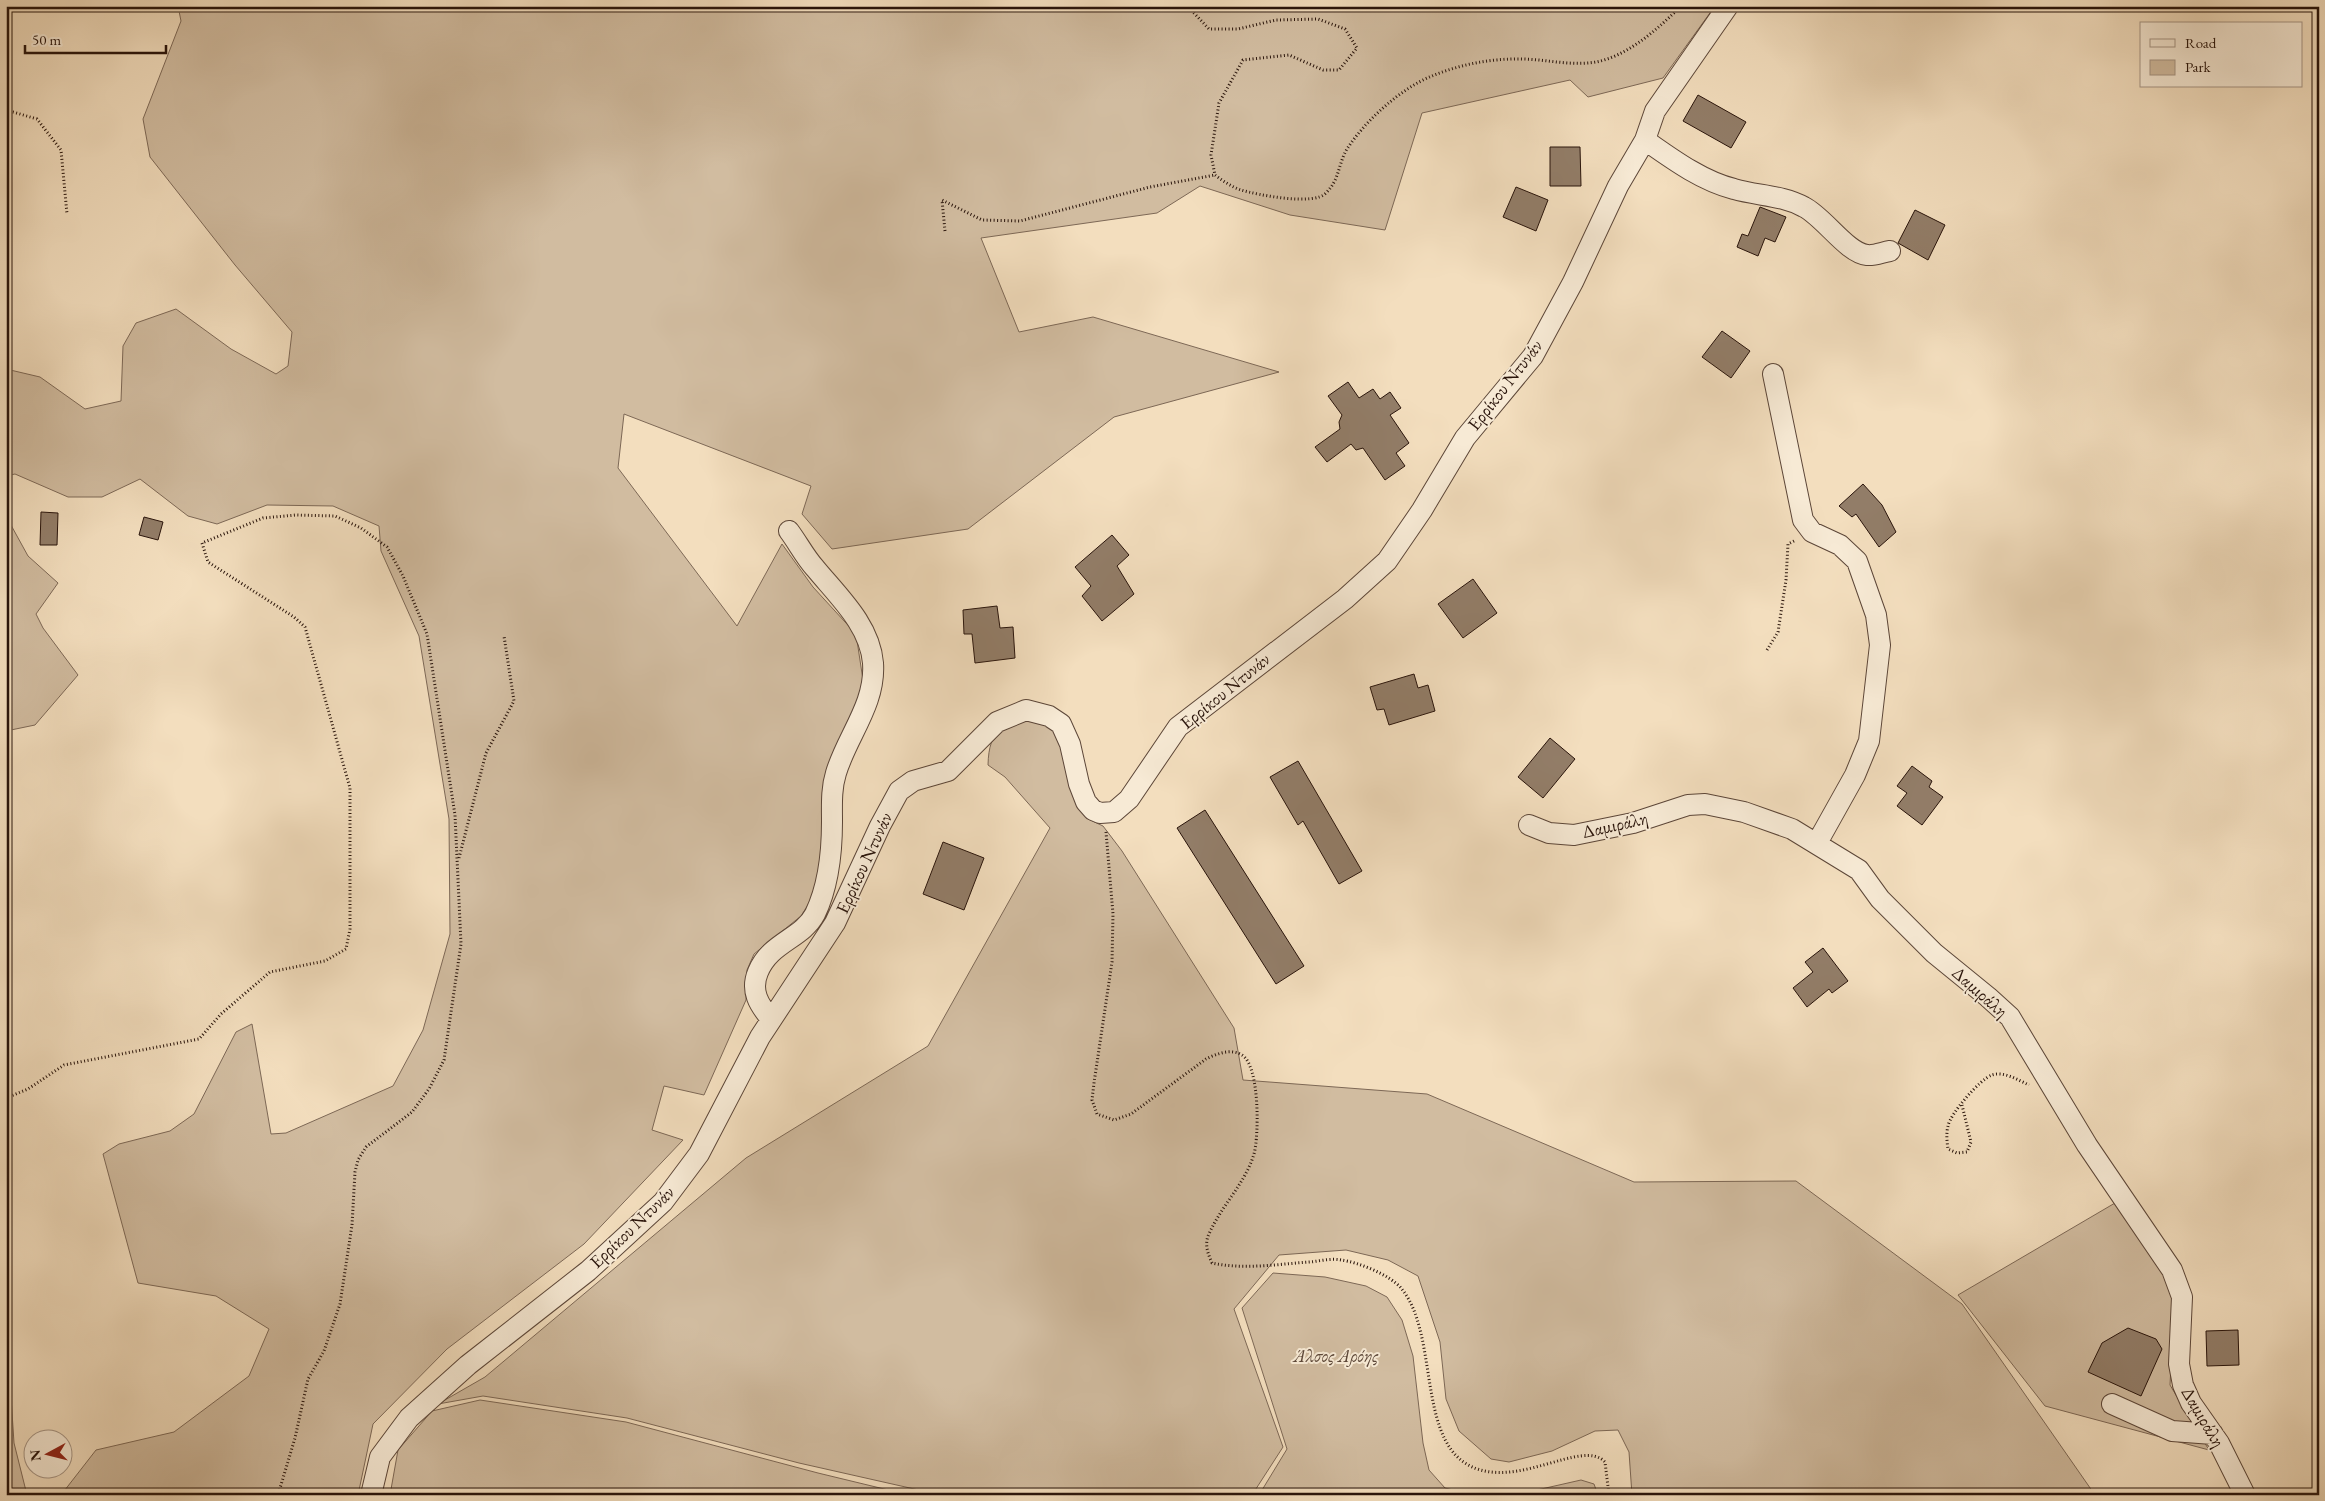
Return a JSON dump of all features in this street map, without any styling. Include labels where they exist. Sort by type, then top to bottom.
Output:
[{"type":"street","name":"Ερρίκου Ντυνάν","points":[[371,1495],[380,1458],[408,1418],[468,1364],[588,1271],[662,1202],[699,1154],[771,1019],[835,923],[896,796],[913,781],[940,774],[954,766],[997,722],[1026,710],[1040,712],[1057,720],[1065,730],[1083,795],[1093,810],[1105,814],[1118,810],[1129,799],[1178,727],[1345,599],[1387,562],[1422,510],[1465,438],[1532,356],[1582,264],[1618,186],[1645,140],[1655,111],[1728,6]]},
{"type":"street","points":[[1645,140],[1672,159],[1709,180],[1732,189],[1788,200],[1806,207],[1820,218],[1844,243],[1866,255],[1890,251]]},
{"type":"street","points":[[1773,374],[1794,468],[1800,511],[1806,526],[1812,532],[1840,544],[1858,561],[1876,615],[1880,646],[1870,741],[1855,775],[1817,843]]},
{"type":"street","points":[[771,1019],[758,1004],[756,996],[757,973],[765,959],[779,944],[810,923],[825,888],[832,854],[832,793],[836,772],[864,714],[872,688],[873,663],[866,637],[853,614],[813,566],[789,531]]},
{"type":"street","name":"Δαμιράλη","points":[[1529,825],[1549,833],[1574,835],[1632,822],[1688,806],[1705,804],[1769,820],[1792,829],[1859,870],[1880,899],[1934,953],[2001,1007],[2021,1033],[2095,1158],[2176,1276],[2182,1302],[2181,1378],[2191,1403],[2214,1434],[2245,1495]]},
{"type":"street","points":[[2112,1404],[2172,1431],[2214,1434]]},
{"type":"path","points":[[1194,6],[1193,12],[1209,29],[1238,29],[1276,20],[1318,19],[1345,29],[1358,48],[1339,70],[1323,70],[1289,55],[1243,60],[1219,103],[1211,155],[1215,176]]},
{"type":"path","points":[[945,232],[942,200],[982,220],[1020,221],[1150,187],[1215,176],[1241,190],[1303,200],[1325,195],[1338,178],[1346,150],[1365,127],[1397,95],[1431,76],[1480,61],[1524,59],[1574,64],[1598,61],[1624,50],[1665,22],[1681,6]]},
{"type":"path","points":[[6,110],[37,119],[61,150],[68,214]]},
{"type":"path","points":[[6,1098],[28,1089],[64,1065],[200,1039],[221,1014],[270,972],[325,961],[346,949],[350,929],[350,788],[304,627],[294,617],[208,562],[202,543],[263,518],[296,515],[336,516],[361,528],[387,547],[403,576],[427,634],[456,815],[461,944],[444,1060],[429,1089],[412,1112],[366,1147],[358,1160],[355,1172],[352,1225],[340,1304],[324,1351],[308,1379],[296,1438],[278,1495]]},
{"type":"path","points":[[1767,650],[1778,632],[1786,580],[1788,544],[1812,532]]},
{"type":"path","points":[[457,864],[486,753],[514,701],[504,636]]},
{"type":"path","points":[[1105,814],[1112,934],[1108,997],[1092,1100],[1097,1114],[1114,1120],[1131,1114],[1206,1059],[1220,1053],[1232,1052],[1243,1055],[1250,1063],[1257,1099],[1254,1154],[1208,1236],[1207,1251],[1212,1263],[1230,1267],[1340,1260],[1384,1275],[1402,1289],[1411,1306],[1424,1345],[1439,1426],[1443,1438],[1456,1456],[1465,1463],[1499,1474],[1540,1467],[1578,1455],[1594,1455],[1605,1462],[1609,1495]]},
{"type":"path","points":[[1962,1105],[1970,1142],[1967,1152],[1957,1153],[1948,1149],[1948,1124],[1976,1085],[1993,1074],[2006,1075],[2058,1095]]},
{"type":"green space","points":[[178,6],[1715,6],[1663,78],[1588,97],[1570,80],[1422,113],[1385,230],[1290,215],[1200,186],[1157,213],[981,238],[1019,332],[1093,317],[1279,372],[1114,417],[968,529],[832,549],[802,514],[811,486],[624,414],[618,468],[737,626],[782,544],[813,587],[856,634],[863,680],[823,848],[818,879],[811,900],[801,916],[754,954],[747,970],[746,1000],[704,1095],[664,1086],[652,1130],[683,1140],[584,1244],[447,1349],[373,1424],[358,1495],[61,1495],[96,1450],[174,1432],[249,1376],[269,1329],[216,1296],[138,1283],[103,1154],[119,1144],[170,1131],[194,1114],[236,1032],[252,1024],[271,1134],[286,1133],[393,1086],[423,1030],[450,934],[449,819],[419,636],[381,551],[379,526],[333,506],[267,505],[217,524],[188,516],[140,479],[102,497],[68,497],[15,474],[6,476],[6,369],[40,377],[85,409],[121,401],[123,346],[136,323],[176,309],[231,349],[276,374],[288,366],[292,332],[235,265],[150,157],[143,119],[181,21]]},
{"type":"green space","points":[[6,516],[28,556],[58,583],[36,614],[43,628],[78,675],[35,725],[6,731]]},
{"type":"green space","points":[[1033,717],[1056,732],[1079,807],[1088,819],[1103,826],[1122,851],[1234,1028],[1243,1080],[1427,1094],[1634,1182],[1796,1181],[1962,1304],[2095,1495],[1632,1495],[1629,1452],[1618,1430],[1595,1431],[1552,1451],[1509,1462],[1491,1459],[1459,1431],[1446,1399],[1440,1342],[1418,1276],[1388,1260],[1346,1250],[1279,1255],[1234,1309],[1283,1447],[1252,1495],[941,1495],[799,1463],[627,1418],[483,1396],[438,1404],[485,1377],[746,1158],[928,1046],[1050,828],[1005,777],[988,765],[991,743],[995,736],[1006,727]]},
{"type":"green space","points":[[2115,1203],[2172,1287],[2173,1326],[2170,1385],[2209,1450],[2045,1406],[1958,1295]]},
{"type":"green space","name":"Άλσος Αρόης","points":[[1273,1273],[1325,1277],[1366,1286],[1387,1297],[1402,1320],[1413,1356],[1423,1443],[1429,1470],[1445,1488],[1474,1495],[1259,1495],[1287,1449],[1242,1308]]},
{"type":"green space","points":[[6,1363],[9,1366],[14,1443],[27,1495],[6,1495]]},
{"type":"green space","points":[[480,1400],[626,1422],[909,1495],[390,1495],[398,1450],[432,1411]]},
{"type":"green space","points":[[1581,1480],[1594,1484],[1598,1495],[1515,1495]]},
{"type":"building","points":[[1698,95],[1746,122],[1731,148],[1683,121]]},
{"type":"building","points":[[1550,147],[1580,147],[1581,186],[1550,186]]},
{"type":"building","points":[[1516,187],[1548,200],[1536,231],[1503,217]]},
{"type":"building","points":[[1760,207],[1786,217],[1775,242],[1765,238],[1758,256],[1737,247],[1742,234],[1748,236]]},
{"type":"building","points":[[1915,210],[1945,225],[1928,260],[1898,243]]},
{"type":"building","points":[[1722,331],[1750,351],[1731,378],[1702,357]]},
{"type":"building","points":[[1348,382],[1359,398],[1373,389],[1380,399],[1390,392],[1401,408],[1390,415],[1409,443],[1396,453],[1405,466],[1385,480],[1363,448],[1356,450],[1351,444],[1327,462],[1315,447],[1340,429],[1339,422],[1342,415],[1328,396]]},
{"type":"building","points":[[1863,484],[1882,505],[1896,532],[1879,547],[1856,514],[1852,517],[1839,506]]},
{"type":"building","points":[[41,512],[58,513],[57,545],[40,545]]},
{"type":"building","points":[[144,517],[163,522],[158,540],[139,535]]},
{"type":"building","points":[[1112,535],[1129,555],[1117,566],[1134,594],[1102,621],[1082,596],[1091,586],[1075,567]]},
{"type":"building","points":[[1473,579],[1497,613],[1463,638],[1438,604]]},
{"type":"building","points":[[997,606],[1000,628],[1013,627],[1015,658],[975,663],[972,634],[964,634],[963,610]]},
{"type":"building","points":[[1414,674],[1418,688],[1428,685],[1435,711],[1389,725],[1384,709],[1377,710],[1370,687]]},
{"type":"building","points":[[1550,738],[1575,759],[1543,798],[1518,777]]},
{"type":"building","points":[[1298,761],[1362,871],[1339,884],[1303,821],[1298,825],[1270,777]]},
{"type":"building","points":[[1912,766],[1932,781],[1929,787],[1943,797],[1922,825],[1897,806],[1907,793],[1897,786]]},
{"type":"building","points":[[1205,810],[1304,966],[1276,984],[1177,828]]},
{"type":"building","points":[[943,842],[984,858],[964,910],[923,894]]},
{"type":"building","points":[[1823,948],[1848,981],[1832,993],[1829,989],[1807,1007],[1793,988],[1813,972],[1805,962]]},
{"type":"building","points":[[2128,1328],[2156,1339],[2162,1349],[2141,1396],[2088,1372],[2102,1343]]},
{"type":"building","points":[[2238,1330],[2239,1365],[2207,1366],[2206,1331]]}]
